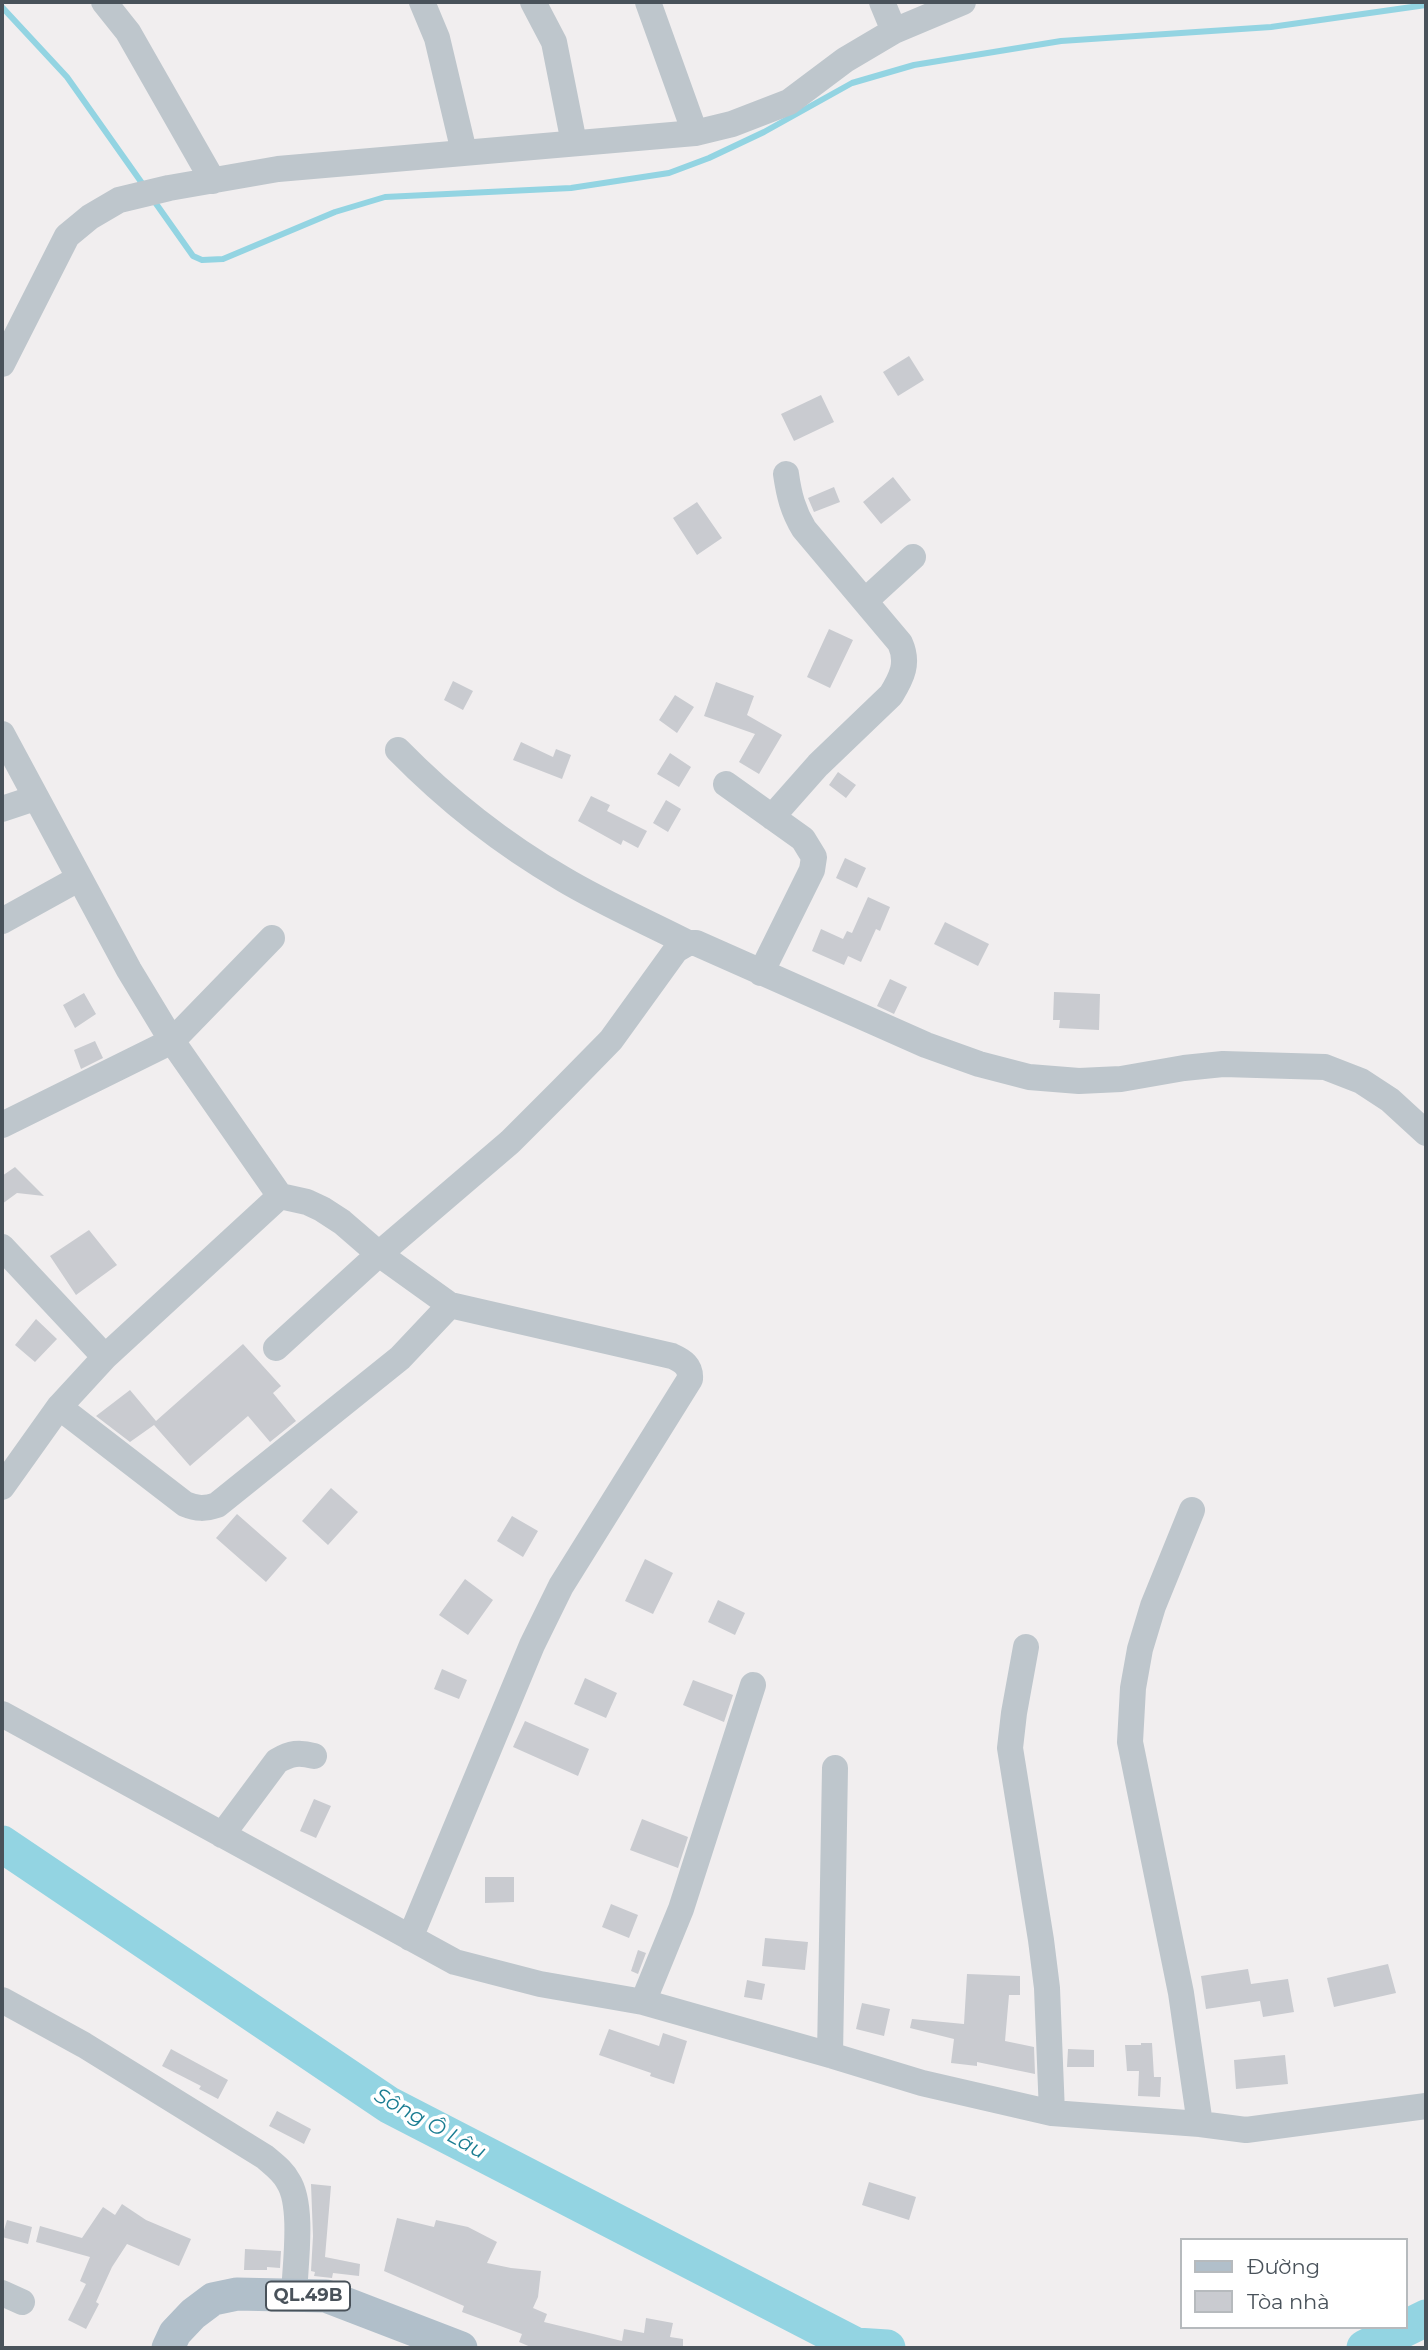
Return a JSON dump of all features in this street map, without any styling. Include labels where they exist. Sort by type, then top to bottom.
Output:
[{"type":"main road","name":"QL.49B","points":[[168,2348],[175,2333],[192,2314],[213,2299],[237,2294],[326,2296],[461,2348]]},
{"type":"street","points":[[104,2],[128,32],[213,181]]},
{"type":"street","points":[[422,2],[437,38],[464,152]]},
{"type":"street","points":[[533,2],[554,42],[574,143]]},
{"type":"street","points":[[648,2],[695,133]]},
{"type":"street","points":[[882,2],[894,31]]},
{"type":"street","points":[[2,364],[67,236],[90,217],[119,200],[169,188],[278,169],[695,133],[732,124],[789,102],[845,60],[894,31],[963,2]]},
{"type":"street","points":[[772,817],[818,765],[891,695],[905,668],[905,653],[900,643],[804,529],[791,503],[786,474]]},
{"type":"street","points":[[865,601],[913,557]]},
{"type":"street","points":[[2,734],[129,970],[172,1041],[281,1196],[307,1202],[322,1209],[450,1305],[672,1356],[687,1365],[691,1372],[690,1379],[561,1586],[547,1613],[410,1938]]},
{"type":"street","points":[[398,750],[435,787],[528,857],[565,880],[688,943],[696,943],[926,1045],[1029,1077],[1079,1081],[1121,1079],[1223,1064],[1325,1067],[1361,1081],[1390,1100],[1426,1133]]},
{"type":"street","points":[[726,784],[803,839],[814,857],[812,870],[761,973]]},
{"type":"street","points":[[2,808],[35,798]]},
{"type":"street","points":[[2,921],[78,879]]},
{"type":"street","points":[[2,1125],[172,1041],[272,938]]},
{"type":"street","points":[[276,1348],[379,1254],[510,1142],[611,1040],[676,950],[688,943]]},
{"type":"street","points":[[2,1486],[59,1407],[105,1357],[281,1196]]},
{"type":"street","points":[[2,1247],[105,1357]]},
{"type":"street","points":[[59,1407],[185,1504],[208,1508],[217,1505],[400,1358],[450,1305]]},
{"type":"street","points":[[1192,1510],[1153,1606],[1140,1649],[1133,1688],[1130,1742],[1181,1993],[1200,2124]]},
{"type":"street","points":[[1026,1647],[1010,1748],[1041,1940],[1052,2113]]},
{"type":"street","points":[[643,2002],[681,1909],[753,1685]]},
{"type":"street","points":[[2,1714],[455,1962],[540,1984],[643,2002],[922,2083],[1052,2113],[1245,2130],[1426,2106]]},
{"type":"street","points":[[222,1835],[277,1761],[289,1754],[314,1756]]},
{"type":"street","points":[[830,2055],[835,1768]]},
{"type":"street","points":[[2,2000],[85,2045],[265,2157],[288,2179],[297,2207],[294,2295]]},
{"type":"building","points":[[909,356],[924,380],[898,396],[883,372]]},
{"type":"building","points":[[821,395],[834,422],[794,441],[781,414]]},
{"type":"building","points":[[893,477],[911,500],[881,524],[863,502]]},
{"type":"building","points":[[834,487],[840,502],[814,512],[808,498]]},
{"type":"building","points":[[697,502],[722,538],[697,555],[673,518]]},
{"type":"building","points":[[829,629],[853,640],[830,688],[807,677]]},
{"type":"building","points":[[453,681],[473,691],[463,710],[444,700]]},
{"type":"building","points":[[716,682],[754,696],[747,715],[782,735],[759,774],[739,762],[755,734],[704,716]]},
{"type":"building","points":[[675,695],[694,707],[677,733],[659,720]]},
{"type":"building","points":[[521,742],[553,757],[556,749],[571,755],[562,779],[513,760]]},
{"type":"building","points":[[670,753],[691,767],[679,787],[657,774]]},
{"type":"building","points":[[838,772],[856,785],[846,798],[829,785]]},
{"type":"building","points":[[591,796],[610,805],[607,811],[647,831],[638,848],[623,840],[621,845],[578,821]]},
{"type":"building","points":[[666,800],[681,809],[668,832],[653,823]]},
{"type":"building","points":[[845,858],[866,868],[857,888],[836,878]]},
{"type":"building","points":[[868,897],[890,907],[880,931],[876,929],[861,962],[848,956],[844,965],[812,951],[821,929],[843,939],[847,931],[852,933]]},
{"type":"building","points":[[945,922],[989,944],[978,966],[934,944]]},
{"type":"building","points":[[890,979],[907,987],[894,1014],[877,1006]]},
{"type":"building","points":[[1054,992],[1100,994],[1099,1030],[1059,1028],[1060,1020],[1053,1020]]},
{"type":"building","points":[[84,993],[96,1014],[75,1028],[63,1005]]},
{"type":"building","points":[[95,1041],[103,1058],[81,1069],[74,1050]]},
{"type":"building","points":[[15,1167],[44,1196],[17,1193],[2,1204],[2,1176]]},
{"type":"building","points":[[89,1230],[117,1265],[76,1295],[50,1256]]},
{"type":"building","points":[[36,1319],[57,1339],[35,1362],[15,1345]]},
{"type":"building","points":[[243,1344],[281,1386],[273,1393],[296,1421],[270,1442],[248,1416],[190,1466],[154,1425],[130,1442],[96,1416],[130,1390],[156,1421]]},
{"type":"building","points":[[331,1488],[358,1512],[328,1545],[302,1521]]},
{"type":"building","points":[[237,1514],[287,1558],[266,1582],[216,1538]]},
{"type":"building","points":[[512,1516],[538,1531],[523,1557],[497,1541]]},
{"type":"building","points":[[645,1559],[673,1573],[653,1614],[625,1601]]},
{"type":"building","points":[[465,1579],[493,1600],[468,1635],[439,1615]]},
{"type":"building","points":[[718,1600],[745,1613],[735,1635],[708,1622]]},
{"type":"building","points":[[442,1669],[467,1680],[459,1699],[434,1689]]},
{"type":"building","points":[[585,1678],[617,1693],[606,1718],[574,1704]]},
{"type":"building","points":[[693,1680],[733,1695],[724,1722],[683,1705]]},
{"type":"building","points":[[525,1721],[589,1749],[578,1776],[513,1747]]},
{"type":"building","points":[[314,1799],[331,1806],[316,1838],[300,1831]]},
{"type":"building","points":[[642,1819],[688,1837],[678,1868],[630,1850]]},
{"type":"building","points":[[485,1877],[514,1877],[514,1902],[485,1903]]},
{"type":"building","points":[[611,1904],[638,1915],[629,1938],[602,1927]]},
{"type":"building","points":[[765,1938],[808,1942],[805,1970],[762,1966]]},
{"type":"building","points":[[638,1950],[646,1953],[638,1974],[631,1971]]},
{"type":"building","points":[[1388,1964],[1396,1993],[1334,2007],[1327,1978]]},
{"type":"building","points":[[1248,1969],[1251,1984],[1288,1979],[1294,2012],[1263,2017],[1260,2001],[1206,2009],[1201,1976]]},
{"type":"building","points":[[967,1974],[1020,1976],[1020,1995],[1009,1995],[1005,2041],[1034,2047],[1035,2074],[977,2062],[977,2066],[951,2063],[954,2039],[910,2028],[912,2019],[964,2024]]},
{"type":"building","points":[[747,1980],[765,1984],[762,2000],[744,1997]]},
{"type":"building","points":[[862,2003],[890,2009],[884,2036],[856,2029]]},
{"type":"building","points":[[609,2029],[659,2046],[663,2033],[687,2041],[674,2084],[599,2055]]},
{"type":"building","points":[[1152,2043],[1154,2077],[1161,2077],[1160,2097],[1138,2096],[1139,2071],[1127,2071],[1125,2045]]},
{"type":"building","points":[[171,2049],[228,2080],[218,2099],[199,2089],[201,2086],[162,2066]]},
{"type":"building","points":[[1068,2049],[1094,2050],[1094,2067],[1067,2067]]},
{"type":"building","points":[[1285,2055],[1288,2084],[1236,2089],[1234,2060]]},
{"type":"building","points":[[277,2111],[311,2129],[304,2144],[269,2126]]},
{"type":"building","points":[[869,2182],[916,2197],[909,2220],[862,2205]]},
{"type":"building","points":[[311,2184],[331,2186],[325,2257],[360,2264],[359,2276],[333,2273],[332,2278],[314,2276],[315,2272],[311,2271]]},
{"type":"building","points":[[122,2204],[146,2220],[191,2239],[179,2266],[127,2244],[112,2267],[96,2302],[99,2304],[86,2329],[68,2320],[86,2284],[80,2281],[90,2257],[36,2242],[40,2226],[82,2238],[103,2207],[115,2215]]},
{"type":"building","points":[[397,2218],[434,2227],[436,2220],[468,2227],[497,2242],[487,2263],[541,2271],[538,2297],[533,2308],[547,2314],[544,2322],[622,2341],[624,2329],[644,2333],[646,2318],[673,2323],[670,2337],[683,2339],[683,2348],[533,2348],[519,2342],[522,2334],[462,2312],[464,2306],[384,2271]]},
{"type":"building","points":[[7,2220],[32,2227],[28,2244],[2,2237]]},
{"type":"building","points":[[245,2249],[281,2251],[280,2268],[244,2270]]},
{"type":"waterway","points":[[152,198],[193,256],[202,260],[223,259],[335,212],[385,197],[571,188],[669,173],[764,132],[852,83],[914,65],[1061,41],[1271,27],[1426,5]]},
{"type":"waterway","points":[[2,7],[67,77],[144,186]]},
{"type":"waterway","name":"Sông Ô Lâu","points":[[2,1844],[389,2105],[856,2346],[887,2348]]},
{"type":"waterway","name":"Sông Ô Lâu","points":[[1407,2327],[1426,2318]]},
{"type":"waterway","name":"Sông Ô Lâu","points":[[1365,2348],[1404,2329]]}]
